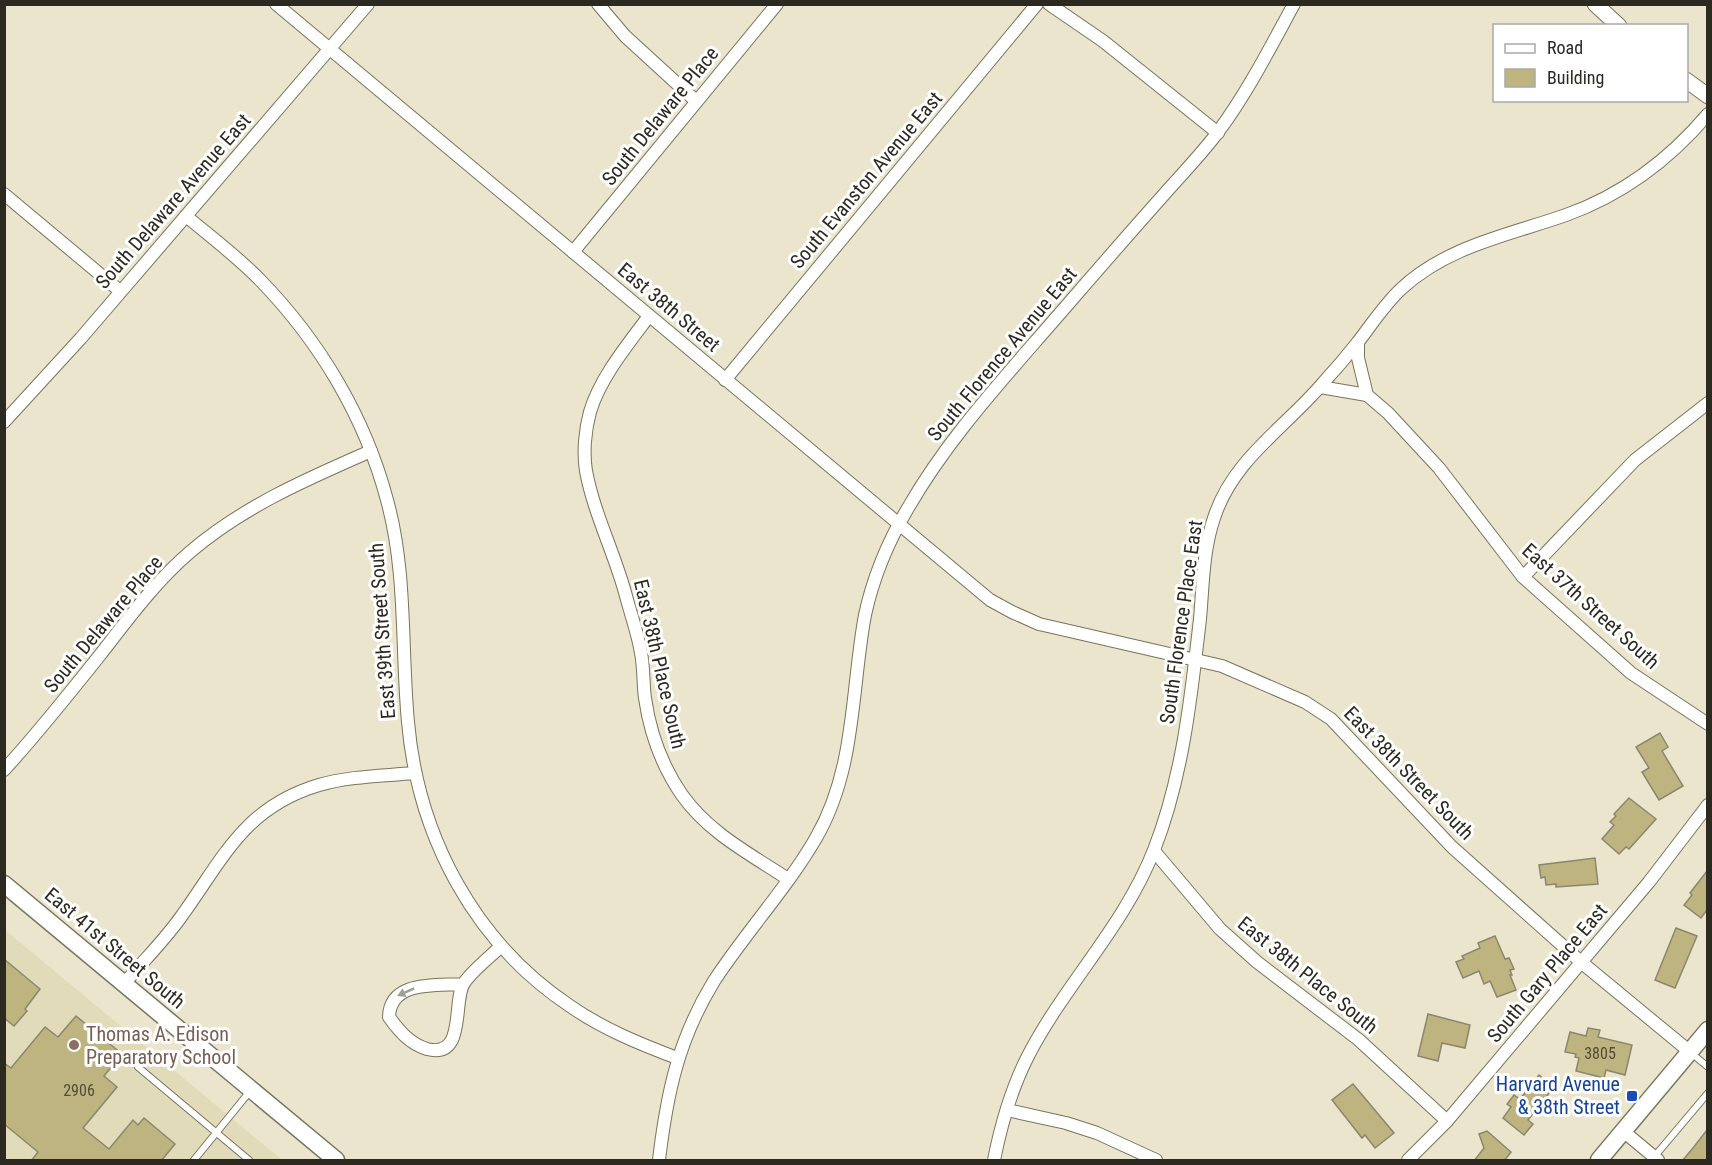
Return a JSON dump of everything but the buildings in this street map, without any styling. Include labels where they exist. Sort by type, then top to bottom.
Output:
[{"type":"main road","name":"East 41st Street South","points":[[4,884],[336,1161]]},
{"type":"main road","points":[[1599,1161],[1707,1030]]},
{"type":"street","name":"East 38th Street","points":[[276,4],[990,600],[1044,626]]},
{"type":"street","name":"South Delaware Avenue East","points":[[4,422],[81,338],[368,4]]},
{"type":"street","points":[[598,4],[634,44],[696,101]]},
{"type":"street","name":"South Delaware Place","points":[[573,252],[777,4]]},
{"type":"street","name":"South Evanston Avenue East","points":[[725,380],[1037,4]]},
{"type":"street","points":[[1049,4],[1103,41],[1218,133]]},
{"type":"street","name":"South Florence Avenue East","points":[[659,1161],[669,1091],[677,1058],[696,1015],[715,981],[817,837],[833,803],[849,742],[866,612],[879,570],[898,525],[920,487],[970,416],[1218,133],[1252,79],[1294,4]]},
{"type":"street","points":[[1595,4],[1617,24]]},
{"type":"street","points":[[1688,82],[1707,96]]},
{"type":"street","name":"South Florence Place East","points":[[994,1161],[1007,1110],[1028,1057],[1051,1017],[1115,926],[1154,850],[1182,756],[1189,714],[1205,560],[1214,519],[1231,481],[1257,447],[1320,387],[1402,288],[1449,256],[1597,202],[1632,182],[1660,162],[1687,138],[1707,114]]},
{"type":"street","points":[[4,194],[120,291]]},
{"type":"street","name":"East 39th Street South","points":[[186,216],[260,280],[287,311],[338,381],[371,451],[387,500],[397,552],[401,582],[408,724],[414,773],[432,832],[467,903],[500,947],[538,982],[570,1007],[630,1039],[677,1058]]},
{"type":"street","name":"East 38th Place South","points":[[649,316],[621,354],[603,383],[590,411],[586,436],[586,469],[594,502],[625,592],[641,653],[645,700],[653,736],[664,766],[683,796],[703,820],[725,839],[788,879]]},
{"type":"street","points":[[1320,387],[1367,395],[1358,358],[1358,342]]},
{"type":"street","name":"East 37th Street South","points":[[1367,395],[1388,413],[1439,468],[1523,577],[1631,673],[1707,723]]},
{"type":"street","points":[[1523,577],[1635,460],[1707,404]]},
{"type":"street","name":"South Delaware Place","points":[[4,770],[50,718],[146,596],[190,552],[217,530],[266,499],[371,451]]},
{"type":"street","name":"East 38th Street South","points":[[1044,626],[1222,666],[1305,702],[1331,719],[1452,847],[1581,962],[1689,1052]]},
{"type":"street","points":[[124,984],[182,916],[236,837],[253,821],[278,804],[317,786],[338,780],[414,773]]},
{"type":"street","name":"South Gary Place East","points":[[1408,1161],[1447,1121],[1649,882],[1707,805]]},
{"type":"street","name":"East 38th Place South","points":[[1154,850],[1220,929],[1257,962],[1359,1040],[1447,1121]]},
{"type":"street","points":[[463,984],[402,991],[395,997],[390,1007],[390,1017],[408,1039],[420,1047],[431,1050],[441,1049],[450,1043],[455,1035],[463,984],[500,947]]},
{"type":"street","points":[[1007,1110],[1066,1123],[1097,1133],[1156,1161]]},
{"type":"street","points":[[1623,1131],[1656,1159]]},
{"type":"lane","points":[[1689,1052],[1707,1067]]},
{"type":"lane","points":[[138,1067],[249,1161]]},
{"type":"lane","points":[[196,1160],[251,1090]]},
{"type":"lane","points":[[1656,1159],[1707,1093]]},
{"type":"shaded area","name":"Thomas A. Edison Preparatory School","points":[[5,930],[282,1160],[5,1160]]},
{"type":"place","name":"Thomas A. Edison Preparatory School","points":[[74,1045]]},
{"type":"place","name":"Harvard Avenue & 38th Street","points":[[1632,1096]]}]
